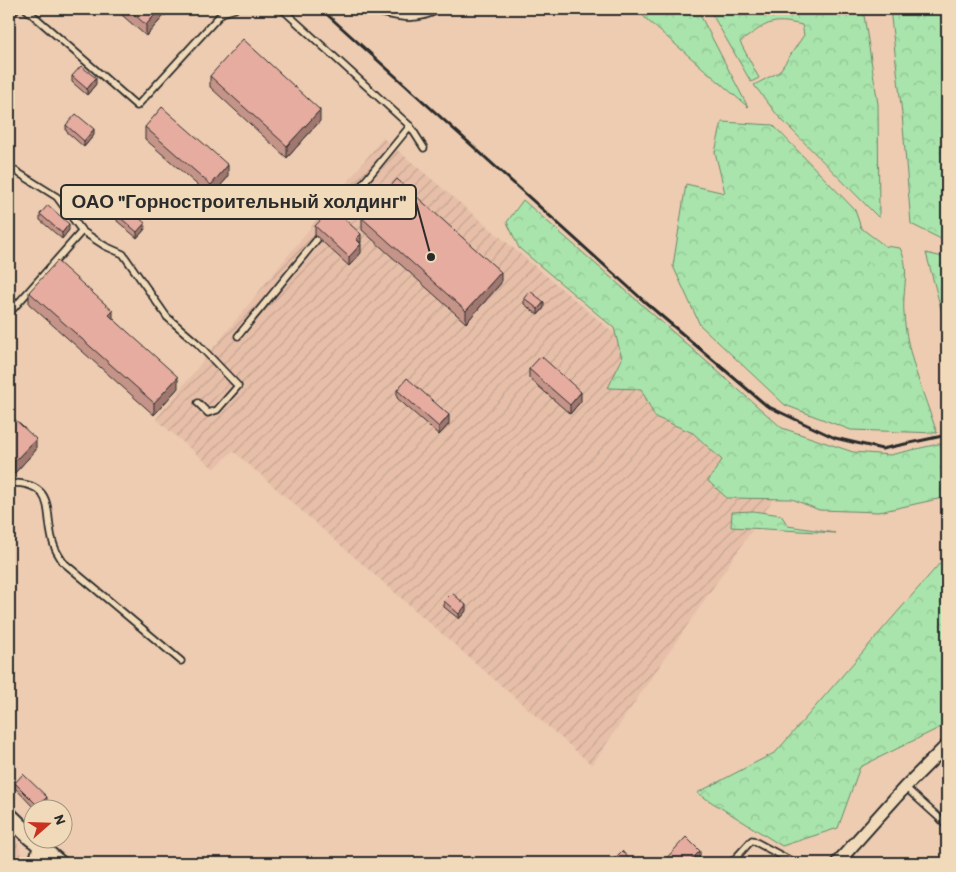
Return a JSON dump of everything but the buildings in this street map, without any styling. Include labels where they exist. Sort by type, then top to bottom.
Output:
[{"type":"street","points":[[841,859],[905,787],[947,744]]},
{"type":"street","points":[[9,816],[22,828]]},
{"type":"street","points":[[36,850],[37,863]]},
{"type":"street","points":[[47,850],[62,863]]},
{"type":"lane","points":[[9,16],[16,9]]},
{"type":"lane","points":[[26,9],[137,106],[222,13],[235,9]]},
{"type":"lane","points":[[282,9],[410,126],[424,148]]},
{"type":"lane","points":[[369,9],[412,19],[440,9]]},
{"type":"lane","points":[[238,336],[410,126]]},
{"type":"lane","points":[[9,167],[57,197],[82,231],[105,246],[123,254],[167,317],[238,386],[217,410],[208,413],[198,403]]},
{"type":"lane","points":[[9,310],[13,308],[82,231]]},
{"type":"lane","points":[[9,483],[31,486],[44,496],[50,517],[54,547],[63,562],[181,661]]},
{"type":"lane","points":[[905,787],[947,825]]},
{"type":"lane","points":[[731,863],[752,840],[795,863]]},
{"type":"lane","points":[[841,859],[854,863]]},
{"type":"shaded area","points":[[383,138],[787,479],[592,765],[233,451],[214,469],[156,419]]},
{"type":"shaded area","points":[[9,830],[14,834],[25,863],[9,863]]},
{"type":"green space","points":[[637,9],[697,9],[748,107],[646,19]]},
{"type":"green space","points":[[709,9],[863,9],[878,104],[879,218],[778,116],[754,85],[779,72],[804,35],[802,25],[775,22],[756,31],[740,42],[759,78],[751,82]]},
{"type":"green space","points":[[890,9],[947,9],[947,242],[911,224],[902,114]]},
{"type":"green space","points":[[722,122],[773,125],[855,210],[861,228],[885,246],[900,248],[906,272],[904,313],[908,343],[916,373],[937,433],[851,430],[785,405],[700,325],[673,266],[686,184],[725,193],[715,152]]},
{"type":"green space","points":[[523,200],[782,428],[853,452],[890,455],[947,442],[947,497],[879,512],[819,510],[792,499],[727,498],[708,481],[722,460],[693,433],[655,417],[641,389],[608,388],[622,359],[614,328],[519,248],[507,222]]},
{"type":"green space","points":[[926,253],[947,258],[947,331]]},
{"type":"green space","points":[[753,511],[781,515],[788,526],[835,533],[731,527],[732,512]]},
{"type":"green space","points":[[947,555],[947,721],[941,727],[860,767],[838,828],[782,846],[697,793],[776,752]]},
{"type":"railway","points":[[321,9],[645,302],[767,406],[835,438],[882,449],[947,435]]},
{"type":"place","name":"ОАО \"Горностроительный холдинг\"","points":[[431,257]]}]
